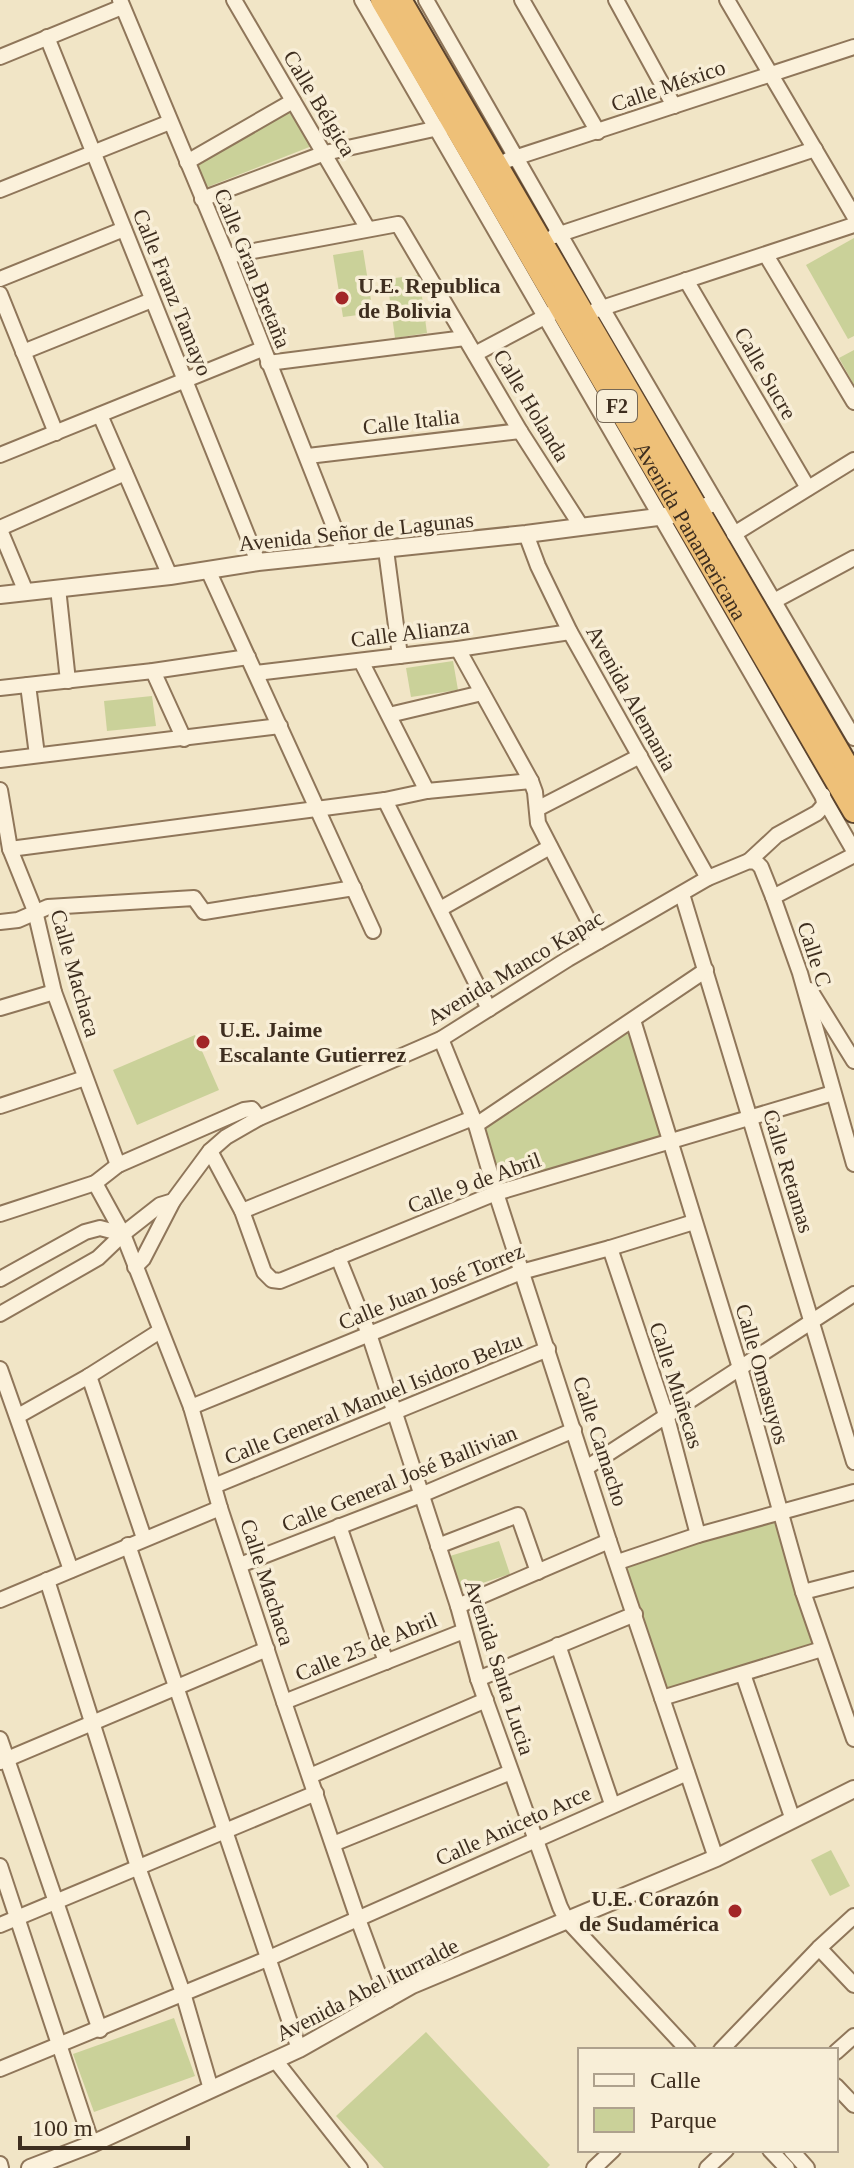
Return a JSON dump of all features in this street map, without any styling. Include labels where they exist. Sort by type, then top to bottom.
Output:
[{"type":"highway","name":"Avenida Panamericana","points":[[382,0],[444,127],[553,313],[689,511]]},
{"type":"highway","name":"Avenida Panamericana","points":[[400,0],[506,161],[592,312],[689,511],[852,794]]},
{"type":"street","name":"Calle Bélgica","points":[[234,0],[368,229]]},
{"type":"street","points":[[202,199],[325,153],[444,127],[362,0]]},
{"type":"street","name":"Avenida Panamericana","points":[[426,0],[506,161]]},
{"type":"street","points":[[522,0],[598,132]]},
{"type":"street","points":[[616,0],[674,106]]},
{"type":"street","points":[[727,0],[854,216]]},
{"type":"street","points":[[0,57],[121,4]]},
{"type":"street","name":"Calle Gran Bretaña","points":[[121,4],[227,256],[344,552]]},
{"type":"street","name":"Calle Franz Tamayo","points":[[47,37],[258,562]]},
{"type":"street","name":"Calle México","points":[[506,161],[769,74],[852,52]]},
{"type":"street","points":[[187,162],[293,101]]},
{"type":"street","points":[[0,190],[170,122]]},
{"type":"street","points":[[549,237],[815,149]]},
{"type":"street","name":"Calle Holanda","points":[[368,229],[398,224],[520,431],[581,526]]},
{"type":"street","points":[[592,312],[854,225]]},
{"type":"street","points":[[0,279],[124,229]]},
{"type":"street","points":[[227,256],[368,229]]},
{"type":"street","points":[[766,255],[854,402]]},
{"type":"street","name":"Calle Sucre","points":[[686,280],[808,488]]},
{"type":"street","points":[[0,294],[56,433]]},
{"type":"street","points":[[23,352],[152,300]]},
{"type":"street","points":[[475,354],[553,313]]},
{"type":"street","points":[[0,455],[184,380],[265,356],[465,338]]},
{"type":"street","points":[[100,415],[170,576]]},
{"type":"street","name":"Calle Italia","points":[[308,456],[520,431]]},
{"type":"street","points":[[734,534],[854,460]]},
{"type":"street","points":[[26,592],[0,529],[125,473]]},
{"type":"street","points":[[689,511],[854,853],[773,897],[761,867],[749,861]]},
{"type":"street","name":"Avenida Panamericana","points":[[689,511],[734,534],[854,738]]},
{"type":"street","name":"Avenida Señor de Lagunas","points":[[0,595],[344,552],[526,534],[689,511]]},
{"type":"street","name":"Avenida Alemania","points":[[526,534],[570,632],[708,878]]},
{"type":"street","points":[[386,550],[400,656]]},
{"type":"street","points":[[774,601],[853,562]]},
{"type":"street","points":[[208,570],[373,931]]},
{"type":"street","points":[[58,588],[68,681]]},
{"type":"street","name":"Calle Alianza","points":[[256,673],[570,632]]},
{"type":"street","points":[[458,649],[531,781],[538,823],[599,941]]},
{"type":"street","points":[[0,688],[248,657]]},
{"type":"street","points":[[361,661],[427,791]]},
{"type":"street","points":[[153,671],[184,739]]},
{"type":"street","points":[[28,685],[37,755]]},
{"type":"street","points":[[389,715],[482,693]]},
{"type":"street","points":[[0,760],[280,726]]},
{"type":"street","points":[[537,809],[640,756]]},
{"type":"street","points":[[10,849],[385,800],[427,791],[531,781]]},
{"type":"street","name":"Calle Machaca","points":[[0,790],[10,849],[35,911],[54,992],[118,1165]]},
{"type":"street","name":"Avenida Manco Kapac","points":[[0,1214],[95,1183],[118,1165],[244,1110],[252,1109],[259,1118],[441,1039],[708,878],[749,861],[777,835],[817,813],[824,805],[823,794]]},
{"type":"street","points":[[385,800],[489,1009]]},
{"type":"street","points":[[440,909],[550,847]]},
{"type":"street","points":[[0,922],[18,920],[48,907],[194,898],[204,912],[354,888]]},
{"type":"street","name":"Calle Retamas","points":[[682,894],[854,1462]]},
{"type":"street","name":"Calle C","points":[[773,897],[800,973],[854,1164]]},
{"type":"street","points":[[242,1211],[474,1121],[706,970]]},
{"type":"street","points":[[800,973],[854,1061]]},
{"type":"street","points":[[0,1008],[54,992]]},
{"type":"street","name":"Calle Omasuyos","points":[[633,1020],[740,1368],[803,1592],[854,1739]]},
{"type":"street","name":"Calle Camacho","points":[[441,1039],[474,1121],[609,1541],[716,1858]]},
{"type":"street","points":[[0,1106],[85,1078]]},
{"type":"street","name":"Calle 9 de Abril","points":[[210,1151],[242,1211],[264,1272],[272,1280],[280,1281],[496,1193],[833,1093]]},
{"type":"street","points":[[135,1267],[143,1259],[173,1201],[210,1151],[226,1137],[259,1118]]},
{"type":"street","name":"Calle Machaca","points":[[95,1183],[123,1234],[191,1407],[220,1508],[284,1702],[388,2000]]},
{"type":"street","points":[[0,1314],[98,1258],[160,1205],[173,1201]]},
{"type":"street","name":"Calle Juan José Torrez","points":[[191,1407],[521,1272],[694,1222]]},
{"type":"street","points":[[0,1279],[85,1232],[100,1228],[123,1234]]},
{"type":"street","name":"Calle Muñecas","points":[[610,1248],[667,1418],[698,1535]]},
{"type":"street","name":"Avenida Santa Lucia","points":[[338,1257],[369,1334],[458,1606],[478,1679],[566,1919],[686,2048]]},
{"type":"street","points":[[586,1468],[854,1294]]},
{"type":"street","points":[[18,1416],[160,1331]]},
{"type":"street","name":"Calle General Manuel Isidoro Belzu","points":[[214,1486],[548,1349]]},
{"type":"street","points":[[0,1369],[5,1401],[18,1416],[71,1570]]},
{"type":"street","points":[[89,1376],[144,1538]]},
{"type":"street","name":"Calle General José Ballivian","points":[[240,1565],[421,1495],[574,1430]]},
{"type":"street","points":[[618,1562],[698,1535],[854,1492]]},
{"type":"street","points":[[0,1600],[220,1508]]},
{"type":"street","points":[[438,1546],[518,1515],[538,1572]]},
{"type":"street","points":[[339,1526],[386,1662]]},
{"type":"street","points":[[458,1606],[609,1541]]},
{"type":"street","points":[[128,1545],[299,2049]]},
{"type":"street","points":[[803,1592],[854,1579]]},
{"type":"street","points":[[47,1580],[138,1867],[183,1993],[211,2089]]},
{"type":"street","points":[[478,1679],[635,1614]]},
{"type":"street","name":"Calle 25 de Abril","points":[[284,1702],[464,1631]]},
{"type":"street","points":[[558,1645],[612,1804]]},
{"type":"street","points":[[3,1761],[267,1649]]},
{"type":"street","points":[[662,1698],[822,1649]]},
{"type":"street","points":[[743,1674],[793,1820]]},
{"type":"street","points":[[310,1776],[486,1700]]},
{"type":"street","points":[[0,1739],[3,1761],[100,2030]]},
{"type":"street","points":[[333,1844],[511,1772]]},
{"type":"street","name":"Calle Aniceto Arce","points":[[0,2069],[267,1959],[687,1773]]},
{"type":"street","name":"Avenida Abel Iturralde","points":[[30,2168],[92,2144],[299,2049],[412,1985],[716,1858],[854,1789]]},
{"type":"street","points":[[0,1925],[316,1793]]},
{"type":"street","points":[[0,1866],[92,2144]]},
{"type":"street","points":[[723,2048],[854,1916]]},
{"type":"street","points":[[819,1948],[854,1985]]},
{"type":"street","points":[[838,2050],[854,2036]]},
{"type":"street","points":[[275,2060],[354,2162],[337,2168]]},
{"type":"street","points":[[838,2088],[854,2105]]},
{"type":"street","points":[[594,2168],[611,2152]]},
{"type":"street","points":[[707,2168],[724,2152]]},
{"type":"street","points":[[772,2152],[787,2168]]},
{"type":"street","points":[[793,2152],[807,2168]]},
{"type":"green space","points":[[289,107],[312,146],[205,188],[194,162]]},
{"type":"green space","points":[[854,238],[854,336],[848,339],[806,265]]},
{"type":"green space","points":[[363,250],[373,313],[343,317],[333,255]]},
{"type":"green space","points":[[419,275],[427,333],[395,338],[387,279]]},
{"type":"green space","points":[[854,350],[854,385],[839,358]]},
{"type":"green space","points":[[453,661],[458,690],[411,697],[406,668]]},
{"type":"green space","points":[[152,696],[156,726],[107,731],[104,701]]},
{"type":"green space","points":[[628,1027],[662,1137],[500,1184],[481,1125]]},
{"type":"green space","points":[[195,1035],[219,1090],[137,1125],[113,1070]]},
{"type":"green space","points":[[777,1518],[817,1647],[665,1689],[625,1562]]},
{"type":"green space","points":[[499,1541],[510,1574],[461,1590],[450,1556]]},
{"type":"green space","points":[[831,1850],[850,1886],[830,1896],[811,1860]]},
{"type":"green space","points":[[174,2018],[195,2076],[94,2112],[73,2054]]},
{"type":"green space","points":[[426,2032],[550,2165],[547,2168],[384,2168],[336,2116]]},
{"type":"place","name":"U.E. Republica de Bolivia","points":[[342,298]]},
{"type":"place","name":"U.E. Jaime Escalante Gutierrez","points":[[203,1042]]},
{"type":"place","name":"U.E. Corazón de Sudamérica","points":[[735,1911]]}]
